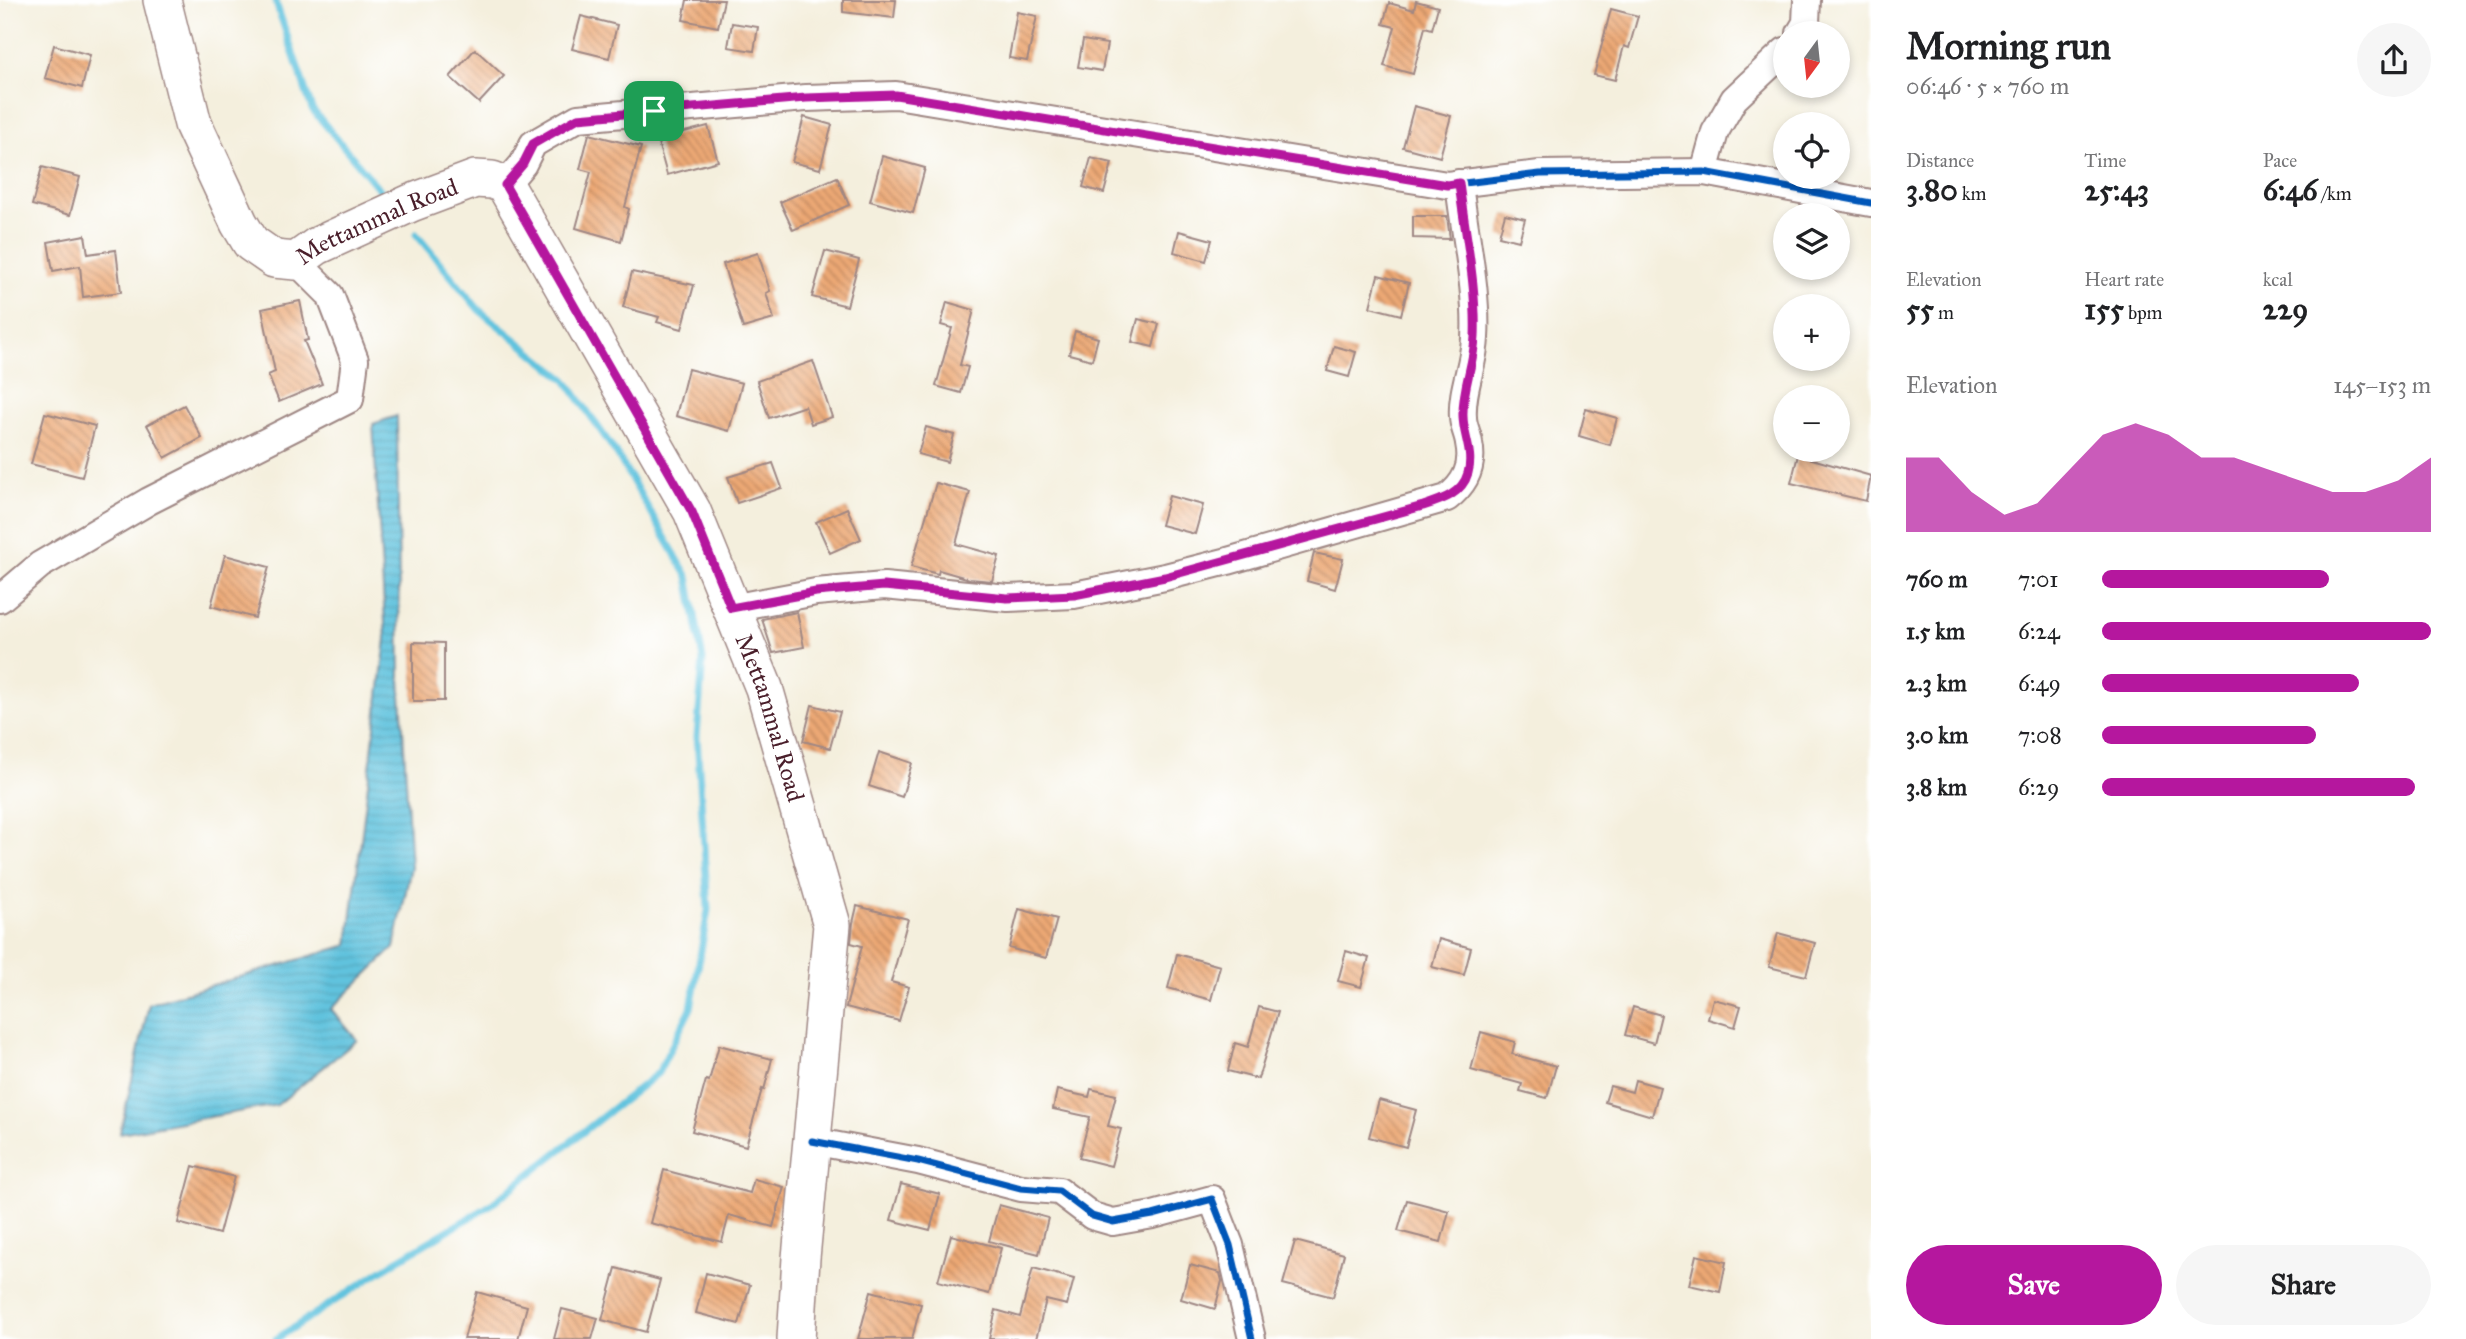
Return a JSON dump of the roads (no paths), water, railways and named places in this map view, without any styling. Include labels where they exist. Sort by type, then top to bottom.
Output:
[{"type":"main road","name":"Mettammal Road","points":[[162,0],[194,124],[239,223],[251,243],[274,259],[296,261],[317,246],[377,218],[475,179],[492,180],[505,185],[692,512],[764,688],[832,925],[796,1339]]},
{"type":"street","points":[[1806,21],[1807,0]]},
{"type":"street","points":[[1704,173],[1715,132],[1734,99],[1773,62]]},
{"type":"street","points":[[505,185],[523,164],[533,144],[578,118],[806,98],[896,95],[1447,185],[1540,174],[1704,173],[1811,190],[1871,203]]},
{"type":"street","points":[[731,608],[816,592],[884,586],[1007,598],[1074,595],[1228,561],[1447,498],[1462,486],[1469,472],[1470,444],[1462,418],[1475,338],[1474,297],[1459,183]]},
{"type":"street","points":[[0,599],[40,565],[138,508],[350,399],[355,360],[330,295],[296,261]]},
{"type":"street","points":[[812,1142],[918,1161],[1021,1188],[1059,1191],[1092,1216],[1113,1222],[1153,1215],[1212,1199],[1230,1245],[1252,1339]]},
{"type":"water","points":[[397,416],[400,677],[411,867],[394,948],[331,1009],[357,1040],[277,1105],[120,1133],[149,1004],[348,945],[386,639],[373,424]]},
{"type":"waterway","points":[[275,0],[312,109],[390,202]]},
{"type":"waterway","points":[[276,1339],[398,1260],[489,1206],[658,1073],[691,1008],[708,910],[697,737],[703,659],[688,577],[618,456],[566,380],[479,310],[416,234]]}]
